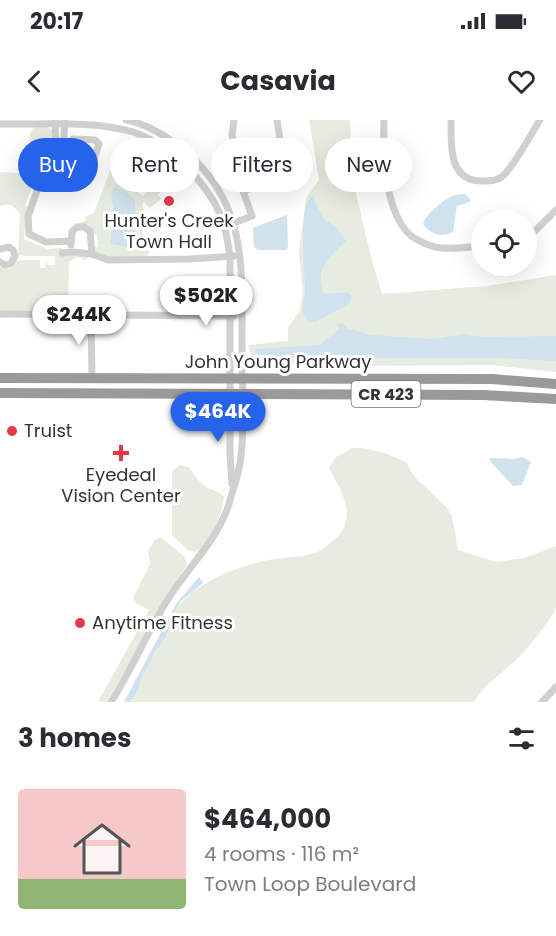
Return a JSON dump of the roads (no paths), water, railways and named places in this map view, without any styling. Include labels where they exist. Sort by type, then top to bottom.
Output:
[{"type":"highway","name":"John Young Parkway","points":[[0,378],[492,379],[556,384]]},
{"type":"highway","name":"John Young Parkway","points":[[0,393],[483,395],[556,399]]},
{"type":"street","points":[[111,702],[128,676],[146,637],[169,598],[216,534],[241,458],[240,255],[234,223],[218,186],[199,163],[168,137],[141,122],[129,120],[133,132]]},
{"type":"street","points":[[233,138],[234,120]]},
{"type":"street","points":[[234,223],[252,216],[243,191],[280,179],[285,167],[277,120]]},
{"type":"street","points":[[384,120],[383,149],[391,197],[398,220],[407,232],[419,241],[438,248],[471,246]]},
{"type":"street","points":[[451,120],[451,150],[456,169],[465,178],[492,182],[503,175],[540,120]]},
{"type":"street","points":[[55,122],[57,138]]},
{"type":"street","points":[[61,138],[65,122]]},
{"type":"street","points":[[0,124],[65,122],[133,132],[168,151],[199,179],[220,214],[230,256],[232,490]]},
{"type":"street","points":[[133,132],[141,122]]},
{"type":"street","points":[[37,192],[28,216],[29,234],[46,242],[71,241]]},
{"type":"street","points":[[537,229],[556,210]]},
{"type":"street","points":[[72,252],[72,232],[77,227],[84,227],[90,231],[92,254]]},
{"type":"street","points":[[0,249],[9,247],[15,256],[11,263],[5,265],[0,262]]},
{"type":"street","points":[[62,253],[92,254],[108,260],[190,259],[240,255]]},
{"type":"street","points":[[0,314],[241,316]]},
{"type":"street","points":[[91,314],[92,378]]},
{"type":"street","points":[[230,447],[233,453],[241,458]]},
{"type":"street","points":[[542,702],[556,687]]},
{"type":"street","points":[[548,695],[556,702]]},
{"type":"water","points":[[112,192],[126,192],[135,200],[136,247],[134,248],[111,244],[111,212],[114,207]]},
{"type":"water","points":[[465,194],[470,202],[457,206],[453,232],[445,235],[436,234],[423,224],[431,212],[446,199]]},
{"type":"water","points":[[312,196],[324,219],[337,228],[346,241],[325,263],[321,274],[323,290],[326,294],[347,292],[351,295],[350,303],[316,322],[306,318],[303,308],[305,291],[303,226],[307,203]]},
{"type":"water","points":[[287,215],[288,247],[286,250],[258,250],[254,247],[253,228]]},
{"type":"water","points":[[343,323],[347,328],[371,335],[432,339],[464,334],[482,337],[556,336],[556,361],[501,358],[265,358],[255,352],[256,349],[320,345],[339,329],[338,324]]},
{"type":"water","points":[[522,457],[531,462],[522,485],[513,486],[490,461],[490,458]]},
{"type":"water","points":[[199,577],[203,583],[181,601],[174,612],[176,617],[160,647],[154,651],[139,688],[130,702],[124,702],[176,604]]},
{"type":"place","name":"Hunter's Creek Town Hall","points":[[169,201]]},
{"type":"place","name":"Truist","points":[[12,431]]},
{"type":"place","name":"Eyedeal Vision Center","points":[[121,453]]},
{"type":"place","name":"Anytime Fitness","points":[[80,623]]}]
